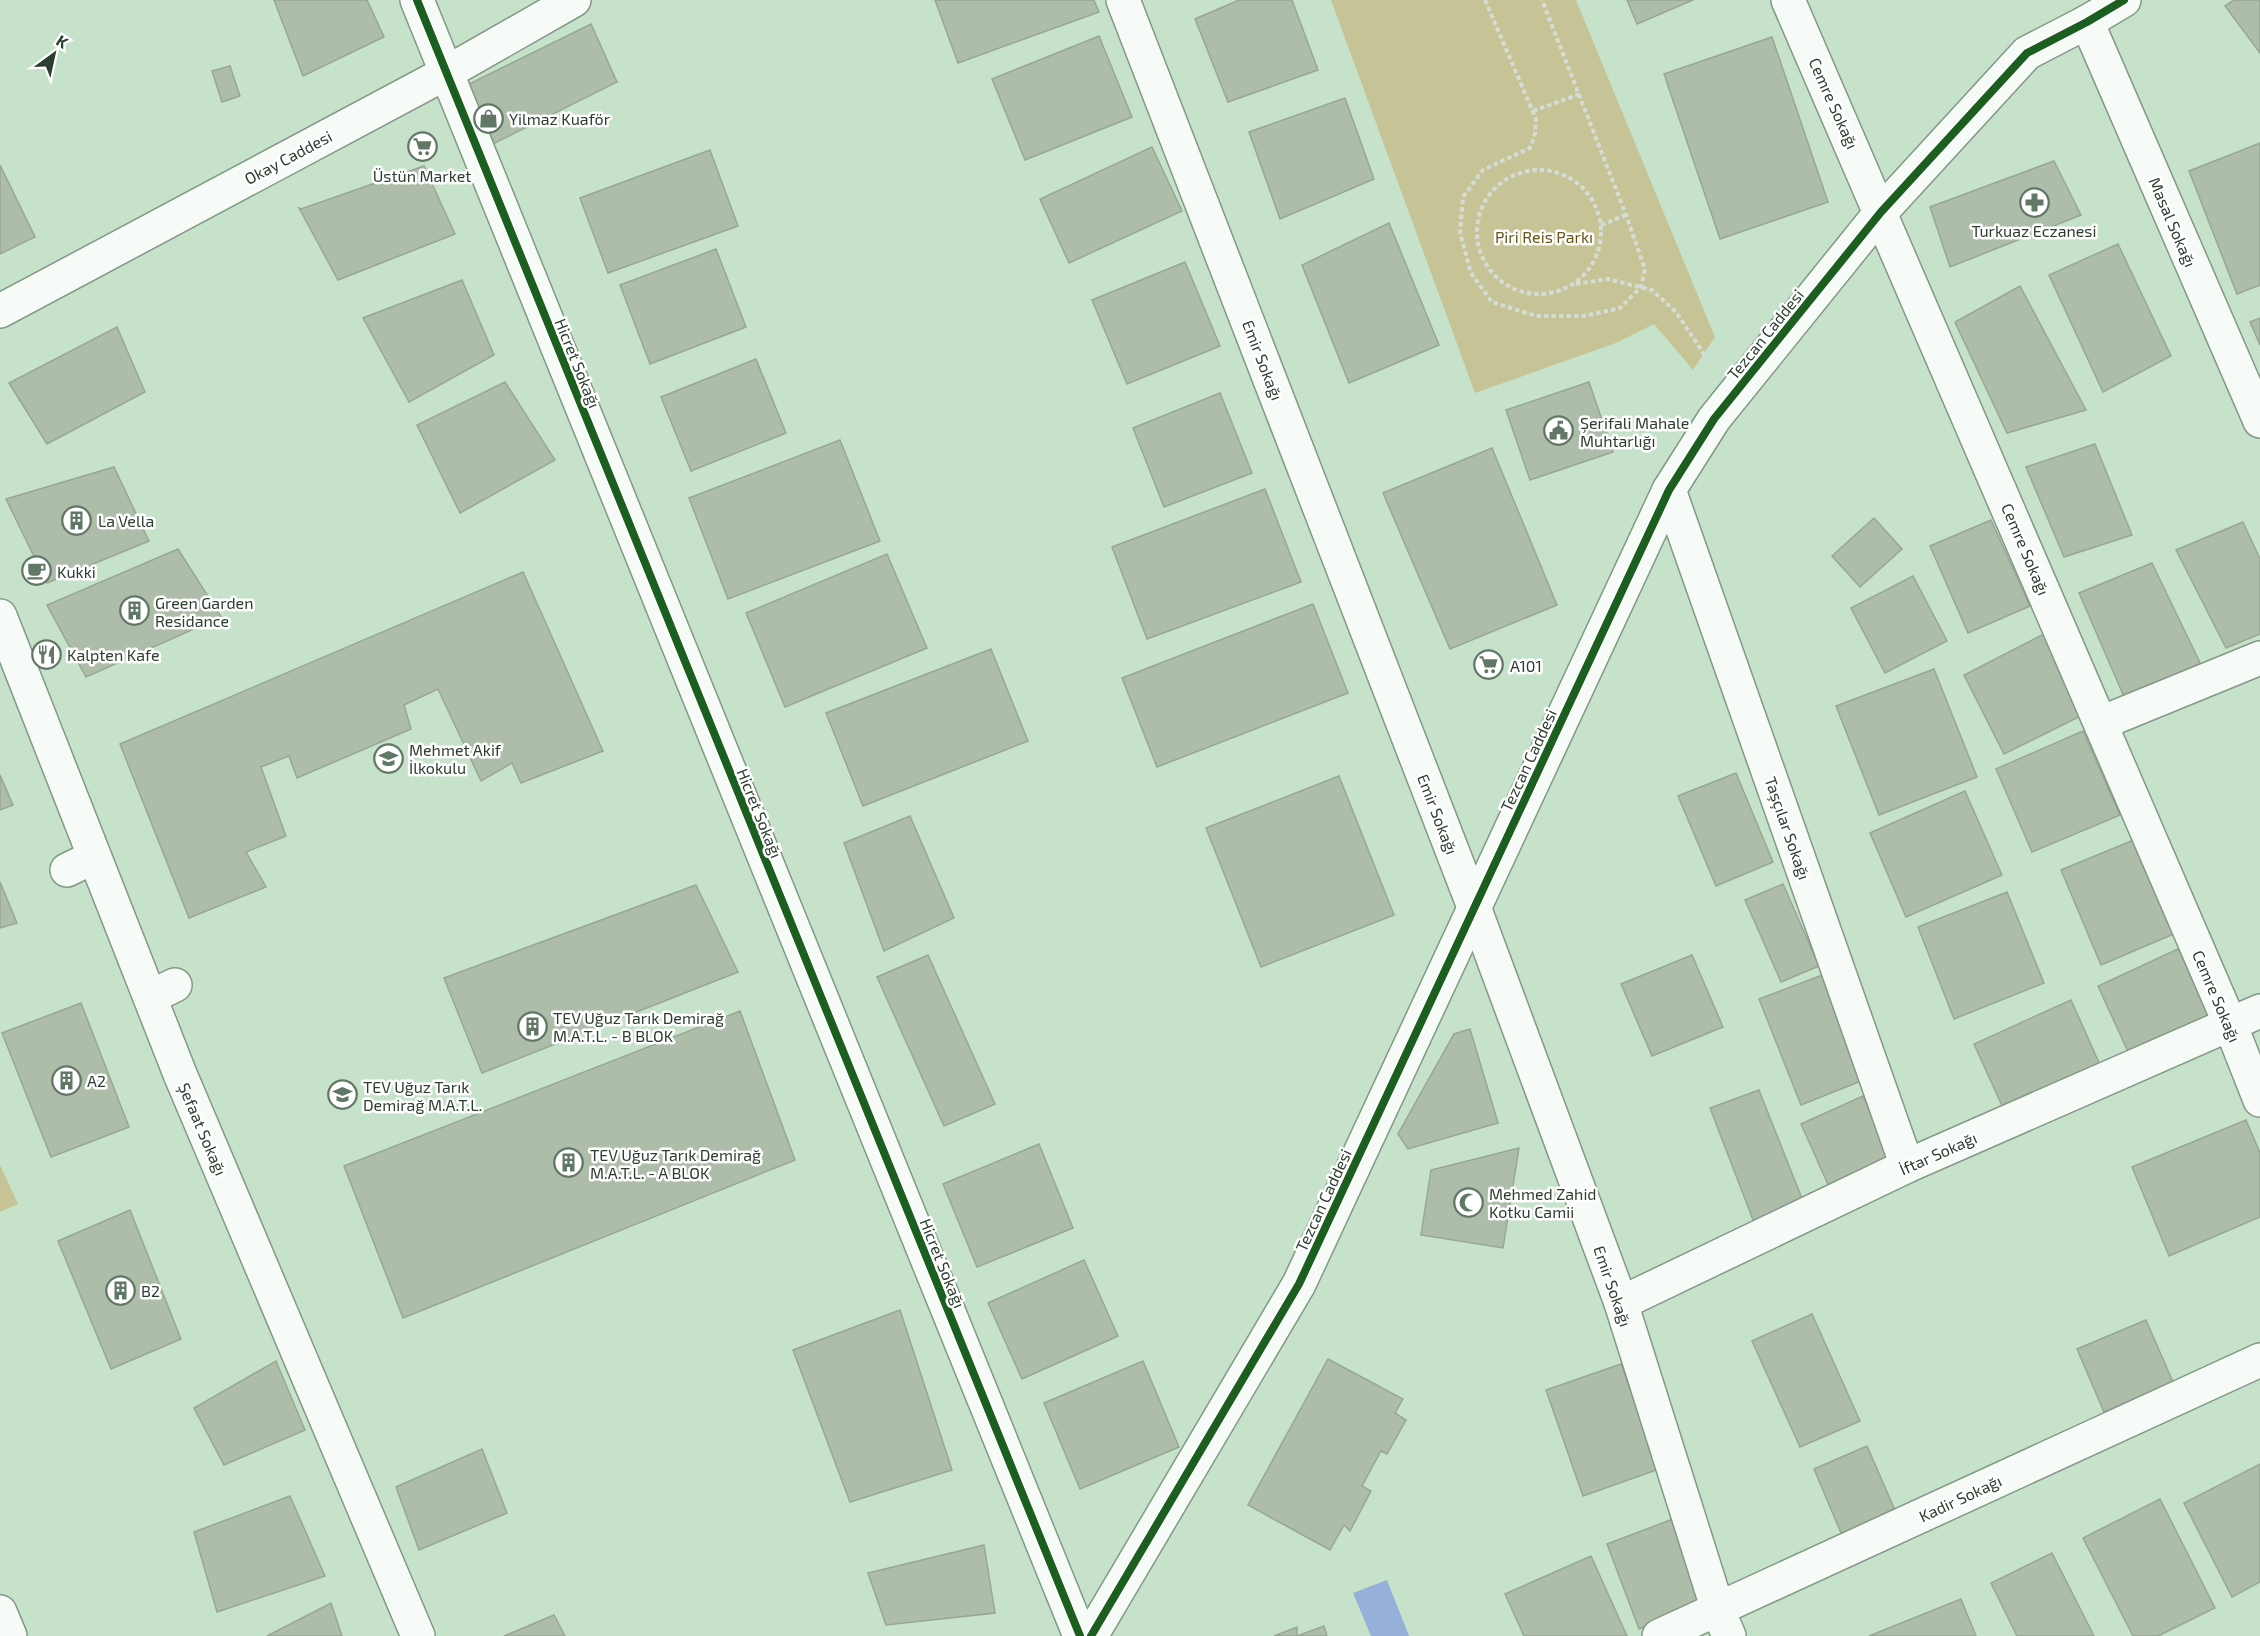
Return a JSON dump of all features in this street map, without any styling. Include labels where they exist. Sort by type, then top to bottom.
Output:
[{"type":"street","name":"Hicret Sokağı","points":[[417,0],[1080,1636]]},
{"type":"street","name":"Okay Caddesi","points":[[0,310],[446,73],[574,0]]},
{"type":"street","name":"Emir Sokağı","points":[[1123,0],[1474,907],[1621,1303],[1723,1623]]},
{"type":"street","name":"Cemre Sokağı","points":[[1788,0],[2101,723],[2230,1024],[2260,1100]]},
{"type":"street","name":"Tezcan Caddesi","points":[[1091,1636],[1299,1284],[1669,490],[1714,419],[1881,212],[2027,53],[2124,0]]},
{"type":"street","name":"Masal Sokağı","points":[[2087,22],[2260,421]]},
{"type":"street","name":"Taşçılar Sokağı","points":[[1669,490],[1907,1166]]},
{"type":"street","name":"Şefaat Sokağı","points":[[0,616],[81,863],[163,991],[185,1068],[418,1636]]},
{"type":"street","points":[[2101,723],[2260,658]]},
{"type":"street","name":"İftar Sokağı","points":[[1621,1303],[1907,1166],[2260,1011]]},
{"type":"street","name":"Kadir Sokağı","points":[[1659,1636],[1723,1623],[2260,1360]]},
{"type":"street","points":[[0,1611],[10,1636]]},
{"type":"path","points":[[1485,0],[1536,119],[1535,134],[1530,148],[1483,170],[1463,197],[1460,233],[1472,273],[1492,302],[1536,316],[1584,316],[1620,308],[1641,287],[1645,269],[1580,94],[1542,0]]},
{"type":"path","points":[[1532,111],[1580,94]]},
{"type":"path","points":[[1575,284],[1590,269],[1599,249],[1601,225],[1596,208],[1585,190],[1568,177],[1548,170],[1527,171],[1506,178],[1491,191],[1480,208],[1476,228],[1478,248],[1486,266],[1499,281],[1517,291],[1537,295],[1557,292],[1575,284],[1608,279],[1652,290],[1676,312],[1732,397]]},
{"type":"path","points":[[1601,225],[1626,215]]},
{"type":"green space","name":"Piri Reis Parkı","points":[[1331,0],[1576,0],[1715,337],[1693,370],[1654,324],[1616,343],[1475,393]]},
{"type":"green space","points":[[0,1165],[18,1204],[0,1212]]},
{"type":"water","points":[[1387,1580],[1409,1636],[1371,1636],[1353,1593]]},
{"type":"building","points":[[274,0],[367,0],[384,37],[303,76]]},
{"type":"building","points":[[935,0],[1094,0],[1099,12],[958,63]]},
{"type":"building","points":[[1239,0],[1292,0],[1318,70],[1228,102],[1195,19]]},
{"type":"building","points":[[1627,0],[1693,0],[1637,24]]},
{"type":"building","points":[[2234,0],[2260,0],[2260,53],[2225,6]]},
{"type":"building","points":[[591,24],[617,82],[491,145],[467,85]]},
{"type":"building","points":[[1099,36],[1132,117],[1025,160],[992,79]]},
{"type":"building","points":[[1772,37],[1828,202],[1720,239],[1664,74]]},
{"type":"building","points":[[230,66],[240,96],[222,102],[212,71]]},
{"type":"building","points":[[1345,98],[1374,179],[1280,219],[1249,132]]},
{"type":"building","points":[[2260,143],[2260,285],[2237,294],[2189,171]]},
{"type":"building","points":[[1152,147],[1182,211],[1069,263],[1040,199]]},
{"type":"building","points":[[710,150],[738,226],[608,273],[580,198]]},
{"type":"building","points":[[2054,161],[2081,215],[1950,267],[1930,207]]},
{"type":"building","points":[[0,165],[35,237],[0,254]]},
{"type":"building","points":[[424,166],[455,234],[338,280],[299,208]]},
{"type":"building","points":[[1389,223],[1439,345],[1349,383],[1302,265]]},
{"type":"building","points":[[2118,244],[2171,356],[2103,392],[2049,275]]},
{"type":"building","points":[[716,249],[746,327],[650,364],[620,285]]},
{"type":"building","points":[[1185,262],[1220,346],[1127,384],[1092,300]]},
{"type":"building","points":[[462,280],[494,355],[409,402],[363,318]]},
{"type":"building","points":[[2020,286],[2086,410],[2007,433],[1955,322]]},
{"type":"building","points":[[2260,318],[2260,345],[2250,322]]},
{"type":"building","points":[[117,327],[145,392],[47,444],[9,383]]},
{"type":"building","points":[[756,359],[786,433],[691,471],[661,397]]},
{"type":"building","points":[[505,382],[555,460],[460,513],[417,425]]},
{"type":"building","name":"Şerifali Mahale Muhtarlığı","points":[[1589,382],[1613,452],[1530,480],[1506,410]]},
{"type":"building","points":[[1220,393],[1252,473],[1164,507],[1133,428]]},
{"type":"building","points":[[840,440],[880,541],[728,599],[689,498]]},
{"type":"building","points":[[2095,444],[2132,535],[2064,557],[2026,467]]},
{"type":"building","points":[[1492,448],[1557,605],[1450,649],[1383,493]]},
{"type":"building","name":"La Vella","points":[[114,467],[149,541],[47,583],[6,499]]},
{"type":"building","points":[[1265,489],[1301,582],[1147,639],[1112,547]]},
{"type":"building","points":[[1874,518],[1902,549],[1860,587],[1832,556]]},
{"type":"building","points":[[1991,520],[2030,606],[1968,633],[1930,546]]},
{"type":"building","points":[[2243,522],[2260,559],[2260,634],[2226,648],[2176,550]]},
{"type":"building","name":"Green Garden Residance","points":[[178,549],[221,617],[86,677],[47,605]]},
{"type":"building","points":[[887,554],[927,648],[785,707],[746,613]]},
{"type":"building","points":[[2152,563],[2201,665],[2125,699],[2079,593]]},
{"type":"building","points":[[523,572],[603,751],[521,783],[512,763],[481,781],[438,689],[404,705],[411,729],[297,778],[289,756],[261,767],[286,836],[246,852],[266,887],[189,918],[120,744]]},
{"type":"building","points":[[1913,576],[1947,641],[1885,673],[1851,608]]},
{"type":"building","points":[[1313,604],[1348,693],[1157,767],[1122,678]]},
{"type":"building","points":[[2044,634],[2085,714],[2004,754],[1964,675]]},
{"type":"building","points":[[991,649],[1028,741],[863,806],[826,713]]},
{"type":"building","points":[[1934,669],[1977,777],[1879,815],[1836,706]]},
{"type":"building","points":[[2083,731],[2120,815],[2032,852],[1996,769]]},
{"type":"building","points":[[1736,773],[1773,862],[1716,886],[1678,796]]},
{"type":"building","points":[[0,775],[13,805],[0,810]]},
{"type":"building","points":[[1339,776],[1394,915],[1261,967],[1206,828]]},
{"type":"building","points":[[1965,791],[2002,875],[1906,917],[1870,833]]},
{"type":"building","points":[[910,816],[954,918],[884,951],[844,843]]},
{"type":"building","points":[[2136,839],[2176,933],[2101,965],[2061,870]]},
{"type":"building","points":[[0,882],[17,923],[0,928]]},
{"type":"building","points":[[1783,884],[1819,966],[1781,982],[1745,900]]},
{"type":"building","name":"TEV Uğuz Tarık Demirağ M.A.T.L. - B BLOK","points":[[696,885],[738,972],[482,1073],[444,978]]},
{"type":"building","points":[[2007,892],[2044,983],[1954,1019],[1918,927]]},
{"type":"building","points":[[2180,948],[2212,1018],[2130,1056],[2098,986]]},
{"type":"building","points":[[928,955],[995,1104],[944,1126],[877,977]]},
{"type":"building","points":[[1692,955],[1723,1027],[1652,1056],[1621,984]]},
{"type":"building","points":[[1825,974],[1866,1079],[1801,1105],[1759,999]]},
{"type":"building","points":[[2071,1000],[2101,1067],[2004,1110],[1974,1044]]},
{"type":"building","name":"A2","points":[[81,1003],[129,1127],[51,1157],[2,1033]]},
{"type":"building","name":"TEV Uğuz Tarık Demirağ M.A.T.L. - A BLOK","points":[[740,1011],[795,1160],[403,1318],[344,1166]]},
{"type":"building","points":[[1470,1029],[1498,1123],[1408,1149],[1398,1134],[1454,1034]]},
{"type":"building","points":[[1759,1090],[1805,1206],[1755,1225],[1710,1108]]},
{"type":"building","points":[[1863,1096],[1893,1161],[1830,1189],[1801,1124]]},
{"type":"building","points":[[2246,1120],[2260,1153],[2260,1217],[2169,1256],[2132,1167]]},
{"type":"building","points":[[1039,1144],[1073,1228],[977,1267],[943,1184]]},
{"type":"building","name":"Mehmed Zahid Kotku Camii","points":[[1519,1148],[1503,1248],[1421,1235],[1431,1170]]},
{"type":"building","name":"B2","points":[[130,1210],[181,1339],[111,1369],[58,1241]]},
{"type":"building","points":[[1084,1260],[1118,1336],[1022,1379],[988,1303]]},
{"type":"building","points":[[900,1310],[952,1470],[850,1502],[793,1350]]},
{"type":"building","points":[[1812,1314],[1860,1421],[1800,1447],[1752,1341]]},
{"type":"building","points":[[2146,1320],[2173,1382],[2104,1412],[2077,1349]]},
{"type":"building","points":[[1328,1359],[1403,1399],[1395,1413],[1406,1420],[1387,1454],[1381,1451],[1362,1486],[1371,1491],[1350,1531],[1344,1525],[1330,1550],[1248,1505]]},
{"type":"building","points":[[276,1361],[305,1430],[224,1465],[194,1408]]},
{"type":"building","points":[[1143,1361],[1179,1447],[1080,1489],[1044,1403]]},
{"type":"building","points":[[1621,1364],[1659,1469],[1583,1496],[1546,1390]]},
{"type":"building","points":[[1867,1446],[1898,1517],[1844,1540],[1814,1469]]},
{"type":"building","points":[[482,1449],[507,1513],[419,1550],[396,1487]]},
{"type":"building","points":[[2260,1464],[2260,1582],[2232,1597],[2184,1503]]},
{"type":"building","points":[[290,1496],[325,1576],[217,1612],[194,1532]]},
{"type":"building","points":[[2160,1499],[2215,1608],[2158,1636],[2133,1636],[2083,1538]]},
{"type":"building","points":[[1673,1519],[1705,1604],[1639,1629],[1607,1544]]},
{"type":"building","points":[[984,1545],[995,1613],[886,1625],[868,1573]]},
{"type":"building","points":[[2052,1553],[2094,1636],[2017,1636],[1991,1583]]},
{"type":"building","points":[[1591,1556],[1627,1636],[1524,1636],[1505,1594]]},
{"type":"building","points":[[1961,1599],[1976,1636],[1869,1636]]},
{"type":"building","points":[[331,1603],[342,1636],[267,1636]]},
{"type":"building","points":[[554,1615],[565,1636],[504,1636]]},
{"type":"building","points":[[1324,1626],[1327,1636],[1297,1636]]},
{"type":"building","points":[[1297,1627],[1297,1636],[1274,1636]]},
{"type":"cycle path","points":[[417,0],[1080,1636]]},
{"type":"cycle path","points":[[1091,1636],[1299,1284],[1669,490],[1714,419],[1881,212],[2027,53],[2124,0]]},
{"type":"place","name":"Yilmaz Kuaför","points":[[488,118]]},
{"type":"place","name":"Üstün Market","points":[[422,147]]},
{"type":"place","name":"Turkuaz Eczanesi","points":[[2034,202]]},
{"type":"place","name":"Şerifali Mahale Muhtarlığı","points":[[1559,431]]},
{"type":"place","name":"La Vella","points":[[77,520]]},
{"type":"place","name":"Kukki","points":[[36,571]]},
{"type":"place","name":"Green Garden Residance","points":[[134,611]]},
{"type":"place","name":"Kalpten Kafe","points":[[46,654]]},
{"type":"place","name":"A101","points":[[1489,665]]},
{"type":"place","name":"Mehmet Akif İlkokulu","points":[[388,758]]},
{"type":"place","name":"TEV Uğuz Tarık Demirağ M.A.T.L. - B BLOK","points":[[532,1026]]},
{"type":"place","name":"A2","points":[[66,1080]]},
{"type":"place","name":"TEV Uğuz Tarık Demirağ M.A.T.L.","points":[[342,1095]]},
{"type":"place","name":"TEV Uğuz Tarık Demirağ M.A.T.L. - A BLOK","points":[[569,1163]]},
{"type":"place","name":"Mehmed Zahid Kotku Camii","points":[[1468,1202]]},
{"type":"place","name":"B2","points":[[120,1290]]}]
